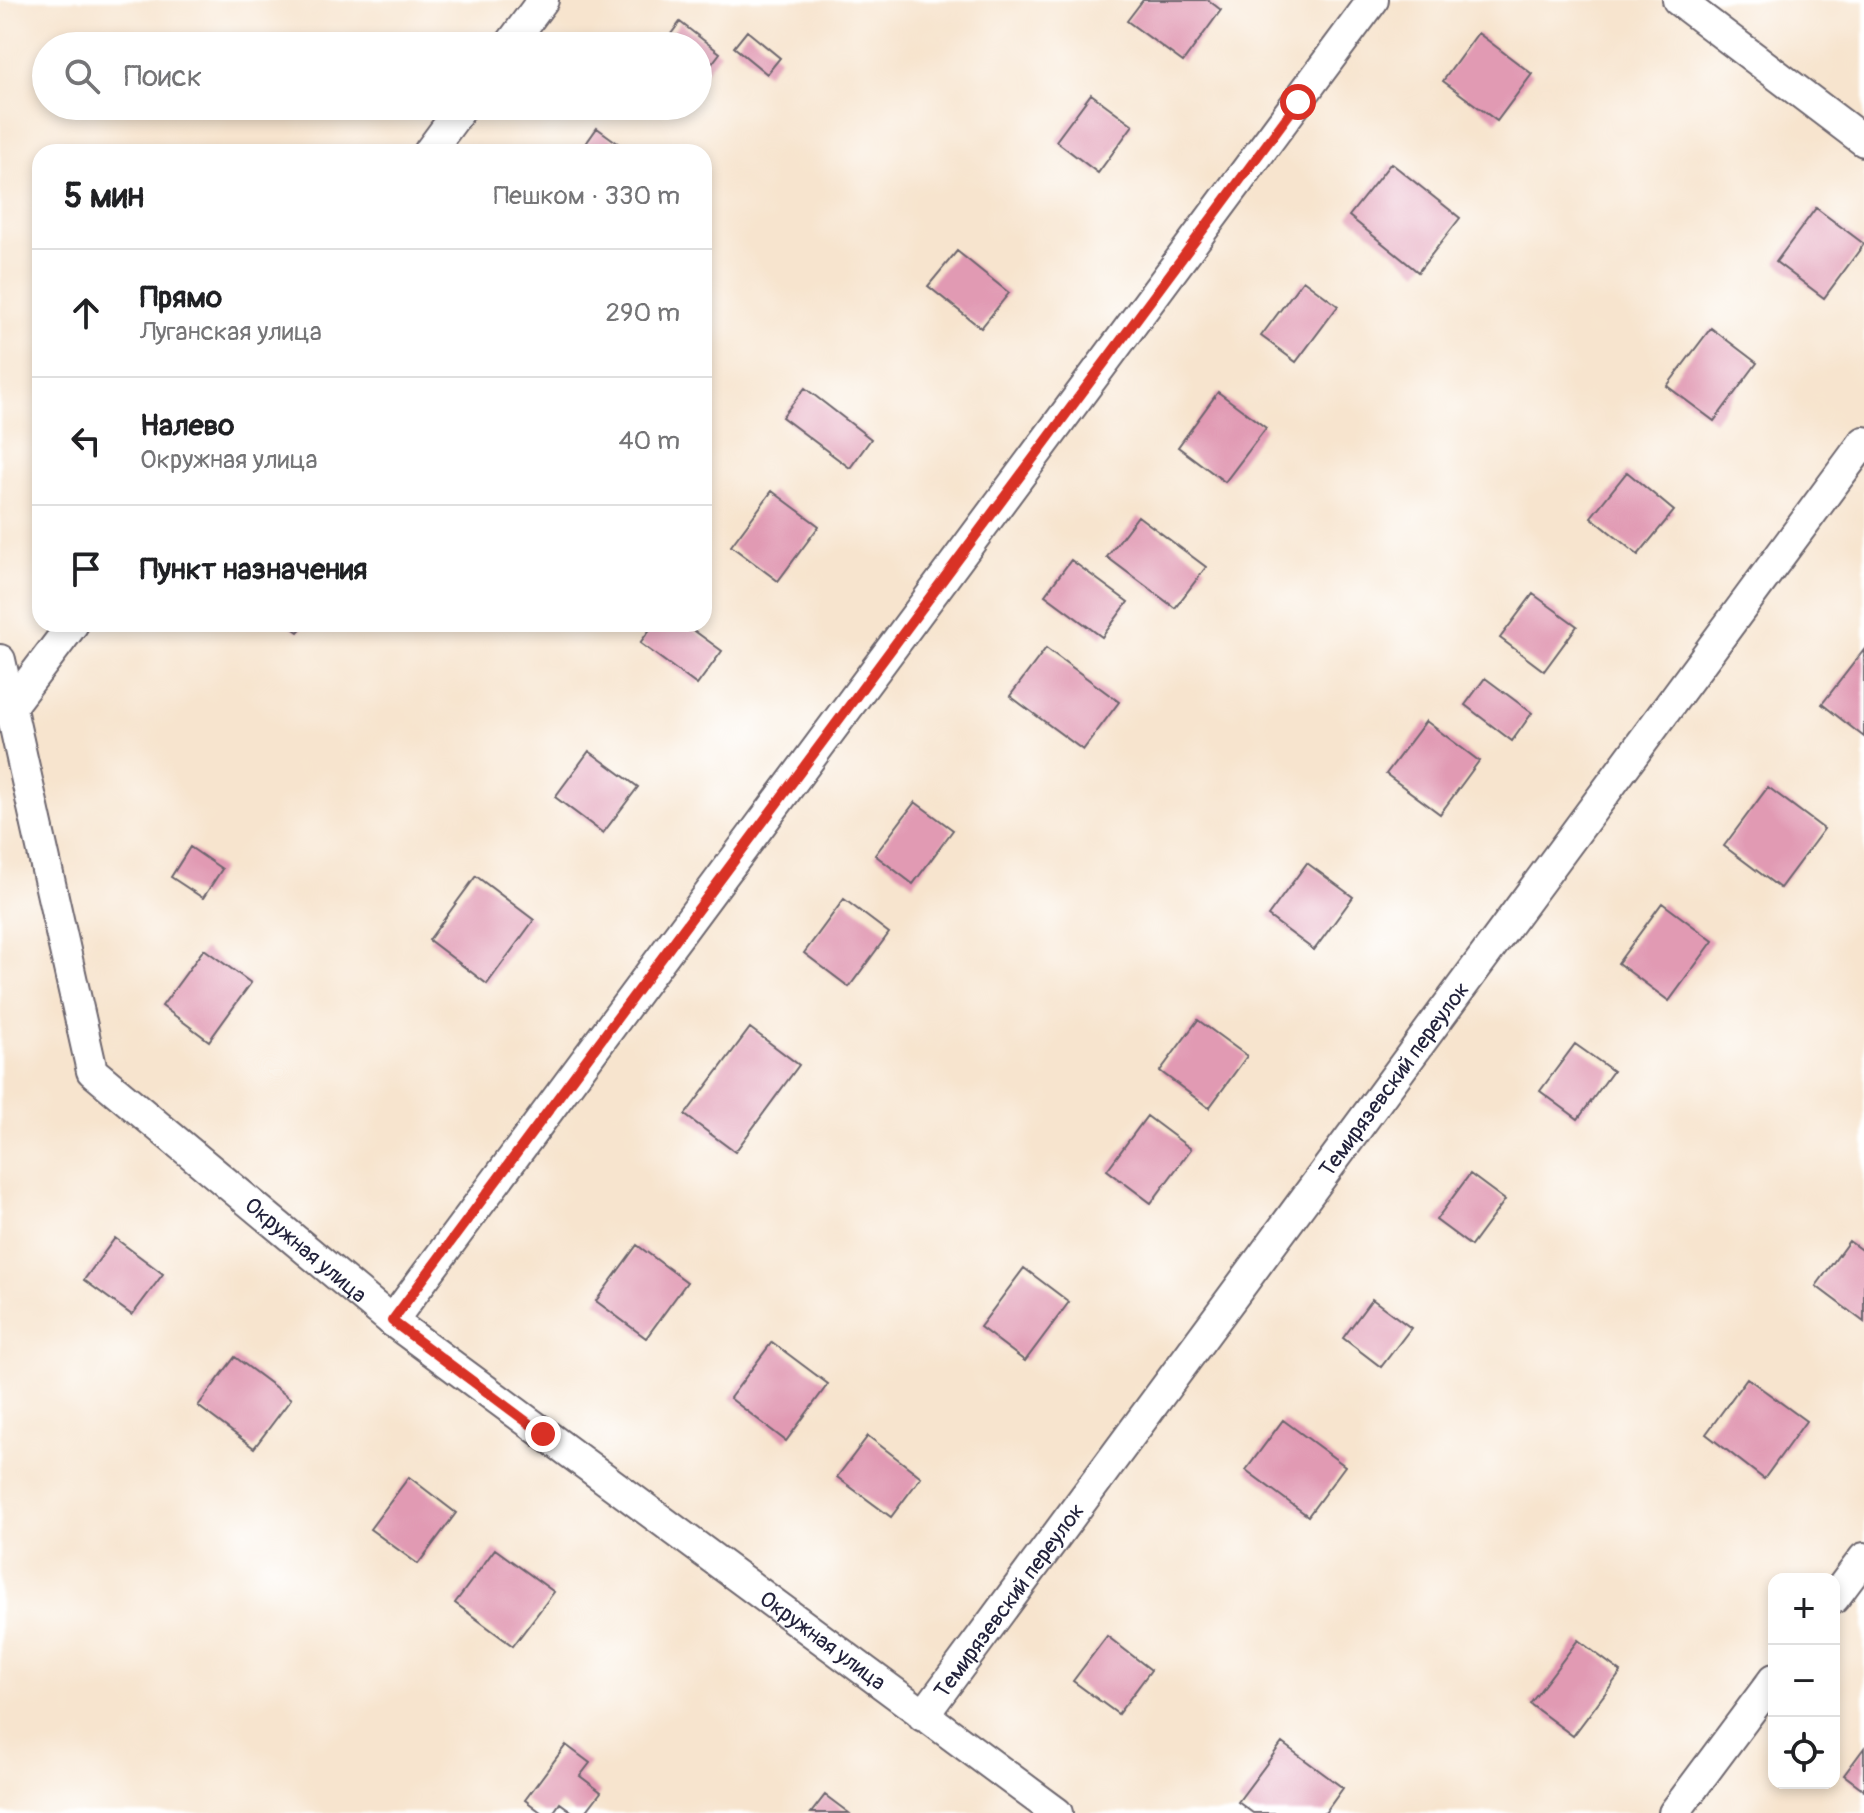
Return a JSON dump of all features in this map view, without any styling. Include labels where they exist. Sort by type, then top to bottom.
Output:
[{"type":"street","points":[[519,32],[543,0]]},
{"type":"street","points":[[392,1321],[1373,0]]},
{"type":"street","points":[[1678,0],[1864,141]]},
{"type":"street","points":[[435,144],[453,120]]},
{"type":"street","name":"Темирязевский переулок","points":[[923,1716],[1864,442]]},
{"type":"street","points":[[10,707],[67,632]]},
{"type":"street","name":"Окружная улица","points":[[0,660],[92,1071],[392,1321],[1057,1813]]},
{"type":"street","points":[[1840,1590],[1864,1558]]},
{"type":"street","points":[[1674,1813],[1768,1687]]},
{"type":"building","points":[[1143,0],[1208,0],[1221,10],[1183,62],[1127,21]]},
{"type":"building","points":[[680,22],[693,32],[672,32]]},
{"type":"building","points":[[747,31],[780,58],[767,74],[734,47]]},
{"type":"building","points":[[1478,33],[1532,74],[1497,121],[1443,81]]},
{"type":"building","points":[[712,47],[720,53],[712,64]]},
{"type":"building","points":[[1091,94],[1133,125],[1098,173],[1056,141]]},
{"type":"building","points":[[597,128],[619,144],[586,144]]},
{"type":"building","points":[[1391,163],[1460,218],[1418,272],[1349,216]]},
{"type":"building","points":[[1816,208],[1864,244],[1824,298],[1776,262]]},
{"type":"building","points":[[957,251],[1009,293],[981,328],[928,286]]},
{"type":"building","points":[[1303,280],[1338,306],[1296,362],[1261,336]]},
{"type":"building","points":[[1711,328],[1757,363],[1714,421],[1667,386]]},
{"type":"building","points":[[805,388],[871,439],[850,468],[782,417]]},
{"type":"building","points":[[1218,392],[1266,428],[1225,482],[1178,447]]},
{"type":"building","points":[[1627,472],[1674,511],[1638,555],[1591,517]]},
{"type":"building","points":[[772,491],[819,526],[778,581],[731,546]]},
{"type":"building","points":[[1138,516],[1206,567],[1175,608],[1107,557]]},
{"type":"building","points":[[1071,560],[1128,602],[1102,637],[1045,595]]},
{"type":"building","points":[[1533,594],[1577,626],[1544,671],[1500,638]]},
{"type":"building","points":[[648,632],[696,632],[722,651],[697,685],[640,643]]},
{"type":"building","points":[[1046,648],[1119,702],[1083,750],[1010,696]]},
{"type":"building","points":[[1864,650],[1864,737],[1822,704]]},
{"type":"building","points":[[1485,678],[1532,713],[1512,741],[1465,705]]},
{"type":"building","points":[[1426,721],[1479,761],[1440,814],[1386,774]]},
{"type":"building","points":[[589,751],[638,787],[603,833],[555,797]]},
{"type":"building","points":[[1768,787],[1824,829],[1780,888],[1724,846]]},
{"type":"building","points":[[915,802],[953,830],[913,884],[875,855]]},
{"type":"building","points":[[190,847],[222,869],[203,898],[171,877]]},
{"type":"building","points":[[1307,863],[1353,897],[1314,950],[1268,916]]},
{"type":"building","points":[[476,876],[534,920],[487,984],[429,940]]},
{"type":"building","points":[[844,899],[889,933],[849,987],[804,953]]},
{"type":"building","points":[[1662,903],[1713,941],[1669,1001],[1618,963]]},
{"type":"building","points":[[204,949],[251,983],[209,1041],[162,1006]]},
{"type":"building","points":[[1198,1020],[1247,1056],[1209,1108],[1160,1071]]},
{"type":"building","points":[[750,1028],[799,1065],[735,1152],[685,1115]]},
{"type":"building","points":[[1575,1044],[1613,1071],[1578,1119],[1540,1091]]},
{"type":"building","points":[[1147,1116],[1191,1149],[1151,1203],[1107,1170]]},
{"type":"building","points":[[1470,1174],[1505,1200],[1471,1246],[1436,1220]]},
{"type":"building","points":[[115,1238],[163,1274],[132,1315],[84,1280]]},
{"type":"building","points":[[1849,1241],[1864,1252],[1864,1322],[1816,1286]]},
{"type":"building","points":[[637,1245],[687,1282],[646,1338],[596,1301]]},
{"type":"building","points":[[1024,1268],[1069,1302],[1025,1361],[980,1327]]},
{"type":"building","points":[[1372,1299],[1411,1328],[1381,1367],[1343,1338]]},
{"type":"building","points":[[772,1342],[828,1384],[786,1441],[730,1398]]},
{"type":"building","points":[[235,1357],[291,1399],[254,1448],[198,1406]]},
{"type":"building","points":[[1747,1378],[1806,1421],[1764,1479],[1706,1434]]},
{"type":"building","points":[[1283,1420],[1345,1466],[1308,1516],[1246,1470]]},
{"type":"building","points":[[868,1436],[921,1477],[891,1517],[837,1477]]},
{"type":"building","points":[[409,1477],[456,1513],[418,1564],[370,1529]]},
{"type":"building","points":[[495,1549],[554,1592],[513,1646],[455,1603]]},
{"type":"building","points":[[1107,1636],[1151,1670],[1118,1714],[1073,1681]]},
{"type":"building","points":[[1578,1640],[1621,1672],[1573,1736],[1530,1704]]},
{"type":"building","points":[[1282,1743],[1343,1788],[1325,1813],[1253,1813],[1238,1802]]},
{"type":"building","points":[[566,1745],[590,1763],[580,1776],[601,1792],[585,1813],[574,1813],[560,1803],[553,1813],[542,1813],[525,1800]]},
{"type":"building","points":[[1864,1748],[1864,1790],[1844,1775]]},
{"type":"building","points":[[825,1795],[849,1813],[811,1813]]},
{"type":"route","points":[[543,1434],[392,1321],[1298,102]]}]
